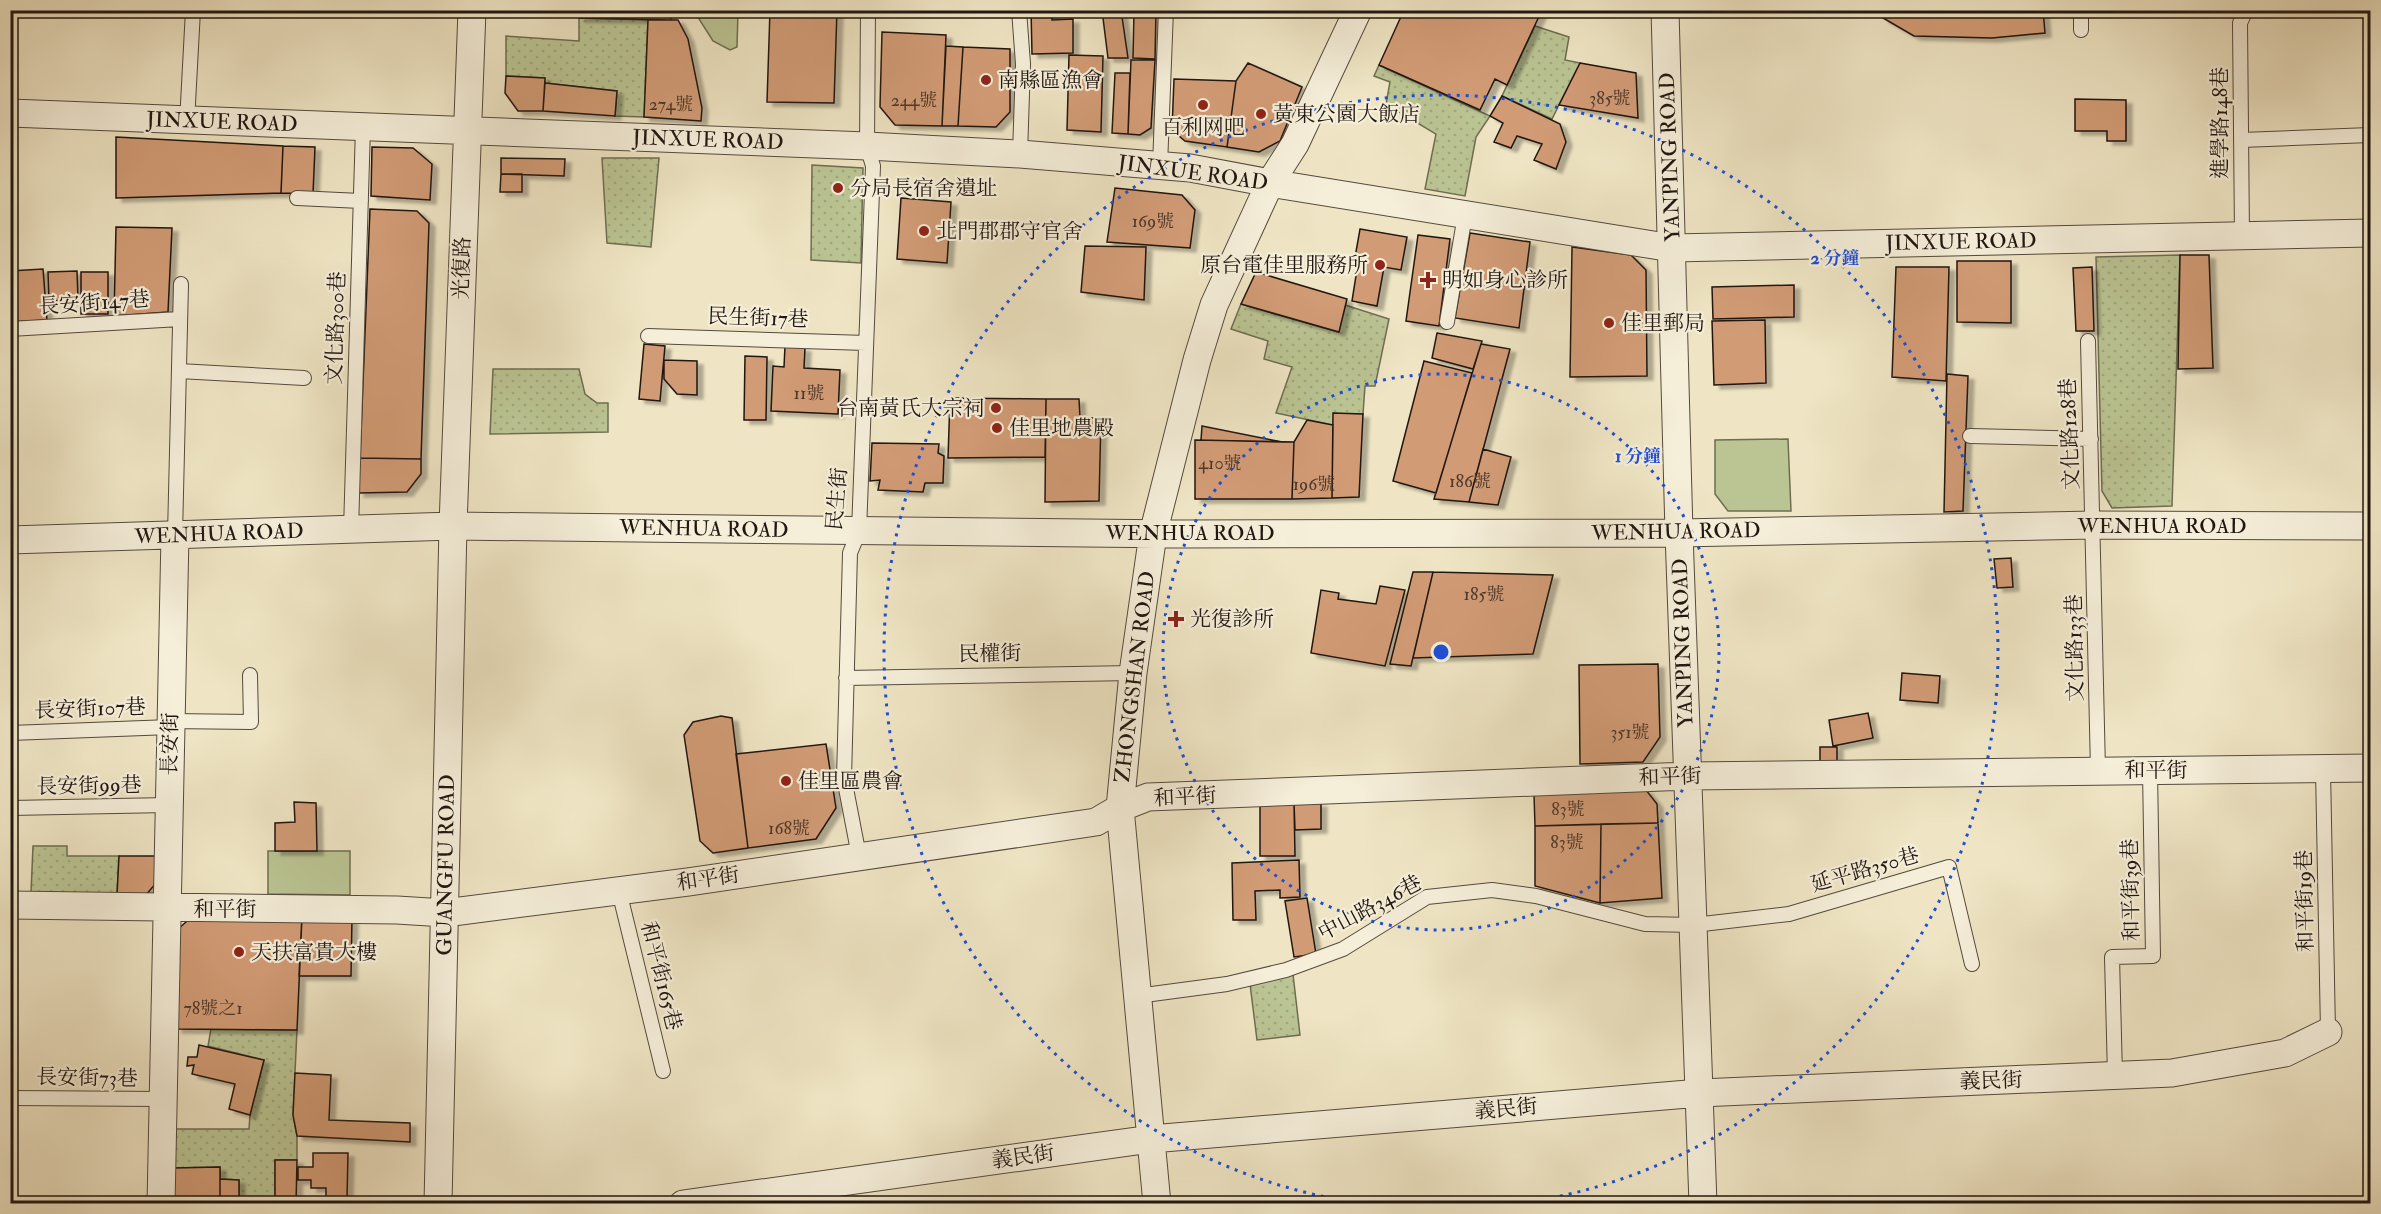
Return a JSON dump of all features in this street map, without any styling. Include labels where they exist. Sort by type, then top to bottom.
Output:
[{"type":"street","name":"光復路","points":[[453,526],[472,10]]},
{"type":"street","name":"ZHONGSHAN ROAD","points":[[1157,1203],[1120,808],[1133,673],[1153,534],[1197,360],[1214,305],[1270,183],[1295,144],[1358,10]]},
{"type":"street","name":"YANPING ROAD","points":[[1665,10],[1679,533],[1703,1203]]},
{"type":"street","name":"JINXUE ROAD","points":[[10,113],[187,122],[466,130],[1020,154],[1190,168],[1672,248],[2370,233]]},
{"type":"street","name":"WENHUA ROAD","points":[[10,540],[453,526],[1153,534],[1679,533],[2094,525],[2370,525]]},
{"type":"street","name":"GUANGFU ROAD","points":[[438,1203],[453,526]]},
{"type":"street","name":"長安街","points":[[161,1203],[175,535]]},
{"type":"street","name":"和平街","points":[[10,905],[397,910],[445,913],[619,891],[1096,822],[1120,808],[1148,797],[1688,776],[2370,768]]},
{"type":"street","name":"義民街","points":[[682,1203],[744,1199],[1150,1139],[1700,1093],[2172,1073],[2285,1053],[2328,1032]]},
{"type":"lane","points":[[187,122],[193,10]]},
{"type":"lane","name":"民生街","points":[[859,856],[844,778],[850,553],[859,531],[873,166],[867,146],[868,10]]},
{"type":"lane","points":[[1019,10],[1023,64],[1020,154]]},
{"type":"lane","points":[[1160,166],[1167,10]]},
{"type":"lane","points":[[2081,10],[2081,30]]},
{"type":"lane","name":"進學路148巷","points":[[2242,236],[2240,22],[2246,10]]},
{"type":"lane","name":"文化路300巷","points":[[351,530],[363,127]]},
{"type":"lane","points":[[2241,140],[2370,135]]},
{"type":"lane","points":[[297,198],[361,201]]},
{"type":"lane","points":[[1447,322],[1465,215]]},
{"type":"lane","name":"長安街","points":[[175,535],[181,284]]},
{"type":"lane","name":"長安街147巷","points":[[10,330],[180,319]]},
{"type":"lane","name":"民生街17巷","points":[[648,336],[866,343]]},
{"type":"lane","name":"文化路128巷","points":[[2088,341],[2094,525]]},
{"type":"lane","points":[[179,371],[304,378]]},
{"type":"lane","points":[[1970,436],[2091,439]]},
{"type":"lane","name":"文化路133巷","points":[[2094,525],[2098,770]]},
{"type":"lane","name":"民權街","points":[[846,678],[1133,673]]},
{"type":"lane","name":"長安街107巷","points":[[10,733],[251,722],[250,675]]},
{"type":"lane","name":"和平街19巷","points":[[2323,769],[2328,1032]]},
{"type":"lane","name":"和平街39巷","points":[[2115,1076],[2112,957],[2153,956],[2150,770]]},
{"type":"lane","name":"長安街99巷","points":[[10,808],[169,805]]},
{"type":"lane","name":"延平路350巷","points":[[1694,926],[1789,914],[1949,867],[1972,964]]},
{"type":"lane","name":"中山路346巷","points":[[1137,996],[1227,984],[1286,970],[1343,949],[1427,897],[1492,890],[1536,896],[1645,924],[1694,926]]},
{"type":"lane","name":"和平街165巷","points":[[619,891],[663,1071]]},
{"type":"lane","name":"長安街73巷","points":[[10,1098],[163,1099]]},
{"type":"green space","points":[[694,11],[738,11],[737,47],[730,50],[713,41]]},
{"type":"green space","points":[[579,18],[648,20],[644,117],[615,116],[617,91],[545,83],[545,78],[506,76],[506,36],[579,41]]},
{"type":"green space","points":[[1535,26],[1569,37],[1565,60],[1580,63],[1552,119],[1502,96]]},
{"type":"green space","points":[[1379,65],[1490,116],[1476,137],[1465,196],[1425,189],[1436,134],[1386,104],[1390,82],[1374,76]]},
{"type":"green space","points":[[602,158],[659,158],[651,247],[607,243]]},
{"type":"green space","points":[[812,165],[863,168],[861,263],[811,260]]},
{"type":"green space","points":[[2180,255],[2172,506],[2112,508],[2102,491],[2096,257]]},
{"type":"green space","points":[[1241,304],[1338,332],[1345,305],[1389,319],[1375,386],[1365,386],[1363,414],[1334,414],[1333,425],[1276,413],[1292,367],[1264,359],[1268,341],[1231,329]]},
{"type":"green space","points":[[493,369],[579,369],[585,394],[597,403],[608,403],[608,432],[490,434]]},
{"type":"green space","points":[[1788,439],[1791,511],[1728,511],[1715,494],[1715,440]]},
{"type":"green space","points":[[33,846],[67,846],[67,856],[119,856],[117,895],[31,893]]},
{"type":"green space","points":[[268,851],[350,851],[350,895],[268,894]]},
{"type":"green space","points":[[1293,974],[1300,1035],[1257,1040],[1250,984]]},
{"type":"green space","points":[[211,1029],[297,1030],[293,1115],[297,1136],[297,1160],[275,1160],[275,1203],[239,1203],[239,1180],[220,1179],[220,1167],[173,1168],[175,1129],[249,1129],[250,1115],[264,1060],[208,1046]]},
{"type":"building","points":[[579,10],[670,10],[671,20],[579,18]]},
{"type":"building","points":[[770,10],[837,10],[834,103],[767,102]]},
{"type":"building","points":[[1031,10],[1052,10],[1052,20],[1073,19],[1073,53],[1032,54]]},
{"type":"building","points":[[1102,10],[1121,10],[1128,58],[1108,58]]},
{"type":"building","points":[[1134,10],[1156,10],[1155,59],[1133,58]]},
{"type":"building","points":[[1404,10],[1542,10],[1507,85],[1495,79],[1480,110],[1379,65]]},
{"type":"building","points":[[1882,10],[2043,10],[2045,33],[1992,38],[1914,36],[1883,18]]},
{"type":"building","points":[[648,20],[678,20],[688,39],[702,108],[701,121],[644,117]]},
{"type":"building","points":[[882,32],[946,35],[942,126],[895,125],[880,107]]},
{"type":"building","points":[[946,46],[963,47],[958,126],[942,126]]},
{"type":"building","name":"南縣區漁會","points":[[963,47],[1010,49],[1010,112],[996,127],[958,126]]},
{"type":"building","points":[[1069,55],[1103,56],[1101,132],[1067,130]]},
{"type":"building","points":[[1131,60],[1155,60],[1151,128],[1140,135],[1128,134]]},
{"type":"building","name":"黃東公園大飯店","points":[[1248,63],[1302,87],[1280,141],[1259,152],[1227,147],[1236,81]]},
{"type":"building","points":[[1580,63],[1636,73],[1638,118],[1559,105]]},
{"type":"building","points":[[1115,73],[1130,73],[1128,134],[1112,133]]},
{"type":"building","points":[[506,76],[545,78],[543,111],[518,111],[505,93]]},
{"type":"building","name":"百利网吧","points":[[1174,79],[1236,81],[1227,147],[1185,141],[1172,130]]},
{"type":"building","points":[[545,83],[617,91],[615,116],[543,111]]},
{"type":"building","points":[[1502,96],[1560,124],[1566,142],[1556,169],[1534,160],[1542,144],[1517,136],[1511,148],[1494,142],[1503,123],[1490,116]]},
{"type":"building","points":[[2075,99],[2126,100],[2126,141],[2107,141],[2107,131],[2075,131]]},
{"type":"building","points":[[116,137],[283,146],[281,193],[116,198]]},
{"type":"building","points":[[283,146],[315,147],[313,194],[281,193]]},
{"type":"building","points":[[372,147],[413,148],[432,164],[430,200],[371,196]]},
{"type":"building","points":[[501,158],[565,159],[564,176],[501,174]]},
{"type":"building","points":[[501,174],[522,174],[522,192],[500,192]]},
{"type":"building","points":[[1115,188],[1182,195],[1195,210],[1190,248],[1107,242]]},
{"type":"building","name":"北門郡郡守官舍","points":[[901,198],[951,202],[947,263],[897,259]]},
{"type":"building","points":[[370,209],[417,211],[429,223],[421,459],[360,458]]},
{"type":"building","points":[[116,227],[172,228],[168,312],[114,316]]},
{"type":"building","name":"原台電佳里服務所","points":[[1360,229],[1407,237],[1401,270],[1384,267],[1377,306],[1352,301],[1358,263],[1354,263]]},
{"type":"building","points":[[1470,233],[1530,242],[1519,328],[1455,318]]},
{"type":"building","name":"明如身心診所","points":[[1418,235],[1450,239],[1439,326],[1406,321]]},
{"type":"building","points":[[1085,246],[1146,247],[1144,300],[1081,292]]},
{"type":"building","name":"佳里郵局","points":[[1572,247],[1631,255],[1646,270],[1647,376],[1570,377]]},
{"type":"building","points":[[2180,255],[2209,255],[2213,368],[2178,369]]},
{"type":"building","points":[[1957,261],[2011,261],[2011,323],[1957,322]]},
{"type":"building","points":[[1896,267],[1949,267],[1946,381],[1892,377]]},
{"type":"building","points":[[2092,267],[2094,331],[2076,331],[2073,268]]},
{"type":"building","points":[[43,269],[47,320],[10,322],[10,271]]},
{"type":"building","points":[[77,271],[78,299],[49,301],[48,272]]},
{"type":"building","points":[[81,272],[108,272],[108,314],[81,314]]},
{"type":"building","points":[[1256,272],[1347,299],[1339,332],[1241,304]]},
{"type":"building","points":[[1794,285],[1794,317],[1713,319],[1712,287]]},
{"type":"building","points":[[1765,320],[1766,383],[1714,385],[1712,321]]},
{"type":"building","points":[[1437,333],[1482,341],[1473,369],[1432,358]]},
{"type":"building","points":[[644,344],[665,346],[660,401],[639,399]]},
{"type":"building","points":[[1481,344],[1510,349],[1469,502],[1434,499]]},
{"type":"building","points":[[785,346],[805,348],[804,368],[840,370],[838,414],[771,411],[773,366],[784,367]]},
{"type":"building","points":[[745,356],[767,357],[766,420],[744,420]]},
{"type":"building","points":[[664,360],[697,361],[697,395],[677,394],[664,379]]},
{"type":"building","points":[[1424,361],[1472,373],[1436,493],[1393,481]]},
{"type":"building","points":[[1947,374],[1968,376],[1963,511],[1944,512]]},
{"type":"building","name":"佳里地農殿","points":[[950,398],[1046,399],[1045,457],[948,458]]},
{"type":"building","points":[[1046,399],[1079,399],[1080,418],[1101,418],[1099,501],[1045,502]]},
{"type":"building","points":[[1333,413],[1363,414],[1359,497],[1332,498]]},
{"type":"building","points":[[1307,420],[1333,425],[1332,498],[1292,499],[1294,442]]},
{"type":"building","points":[[1202,426],[1282,442],[1201,440]]},
{"type":"building","points":[[1195,440],[1294,442],[1292,499],[1195,499]]},
{"type":"building","points":[[872,443],[939,444],[938,453],[944,456],[943,483],[925,483],[923,492],[878,490],[880,480],[870,481]]},
{"type":"building","points":[[1483,449],[1511,457],[1498,505],[1469,502]]},
{"type":"building","points":[[360,458],[421,459],[421,474],[407,492],[358,493]]},
{"type":"building","points":[[2011,558],[2013,587],[1997,588],[1994,559]]},
{"type":"building","points":[[1413,572],[1433,572],[1411,666],[1390,664]]},
{"type":"building","points":[[1433,572],[1553,575],[1533,654],[1413,658]]},
{"type":"building","points":[[1380,586],[1405,590],[1385,666],[1311,653],[1321,590],[1339,593],[1338,599],[1376,604]]},
{"type":"building","points":[[1658,664],[1660,737],[1643,762],[1580,764],[1579,665]]},
{"type":"building","points":[[1902,673],[1940,676],[1938,703],[1900,700]]},
{"type":"building","points":[[1868,713],[1873,738],[1833,746],[1829,720]]},
{"type":"building","points":[[721,716],[732,718],[748,848],[713,853],[700,841],[684,735],[693,722]]},
{"type":"building","name":"佳里區農會","points":[[826,744],[836,808],[816,839],[748,848],[736,754]]},
{"type":"building","points":[[1820,747],[1837,747],[1837,761],[1820,761]]},
{"type":"building","points":[[1646,790],[1657,804],[1658,823],[1535,826],[1534,795]]},
{"type":"building","points":[[294,802],[316,803],[317,851],[275,851],[275,823],[295,822]]},
{"type":"building","points":[[1294,803],[1295,856],[1260,856],[1260,804]]},
{"type":"building","points":[[1294,803],[1321,803],[1321,829],[1295,830]]},
{"type":"building","points":[[1658,823],[1662,898],[1600,903],[1601,824]]},
{"type":"building","points":[[1601,824],[1600,903],[1535,886],[1535,826]]},
{"type":"building","points":[[119,856],[156,856],[157,882],[145,896],[117,895]]},
{"type":"building","points":[[1299,860],[1300,897],[1280,898],[1280,890],[1255,891],[1256,920],[1233,920],[1232,863]]},
{"type":"building","points":[[1307,898],[1316,954],[1294,957],[1285,901]]},
{"type":"building","name":"天扶富貴大樓","points":[[194,915],[302,916],[297,1030],[176,1029],[178,929]]},
{"type":"building","points":[[302,916],[352,917],[351,976],[299,976]]},
{"type":"building","points":[[199,1045],[264,1060],[250,1115],[229,1109],[235,1084],[192,1074],[194,1065],[187,1066],[188,1057],[197,1057]]},
{"type":"building","points":[[295,1073],[331,1075],[329,1120],[410,1123],[410,1142],[297,1136],[293,1115]]},
{"type":"building","points":[[313,1153],[348,1153],[347,1198],[326,1198],[326,1188],[311,1188],[311,1180],[298,1180],[298,1167],[313,1167]]},
{"type":"building","points":[[275,1160],[297,1160],[296,1204],[275,1204]]},
{"type":"building","points":[[220,1167],[220,1204],[173,1204],[173,1168]]},
{"type":"building","points":[[220,1179],[239,1180],[239,1204],[220,1204]]},
{"type":"place","name":"南縣區漁會","points":[[986,80]]},
{"type":"place","name":"百利网吧","points":[[1203,105]]},
{"type":"place","name":"黃東公園大飯店","points":[[1261,114]]},
{"type":"place","name":"分局長宿舍遺址","points":[[838,188]]},
{"type":"place","name":"北門郡郡守官舍","points":[[924,231]]},
{"type":"place","name":"原台電佳里服務所","points":[[1380,265]]},
{"type":"place","name":"明如身心診所","points":[[1428,280]]},
{"type":"place","name":"佳里郵局","points":[[1609,323]]},
{"type":"place","name":"台南黃氏大宗祠","points":[[996,408]]},
{"type":"place","name":"佳里地農殿","points":[[997,428]]},
{"type":"place","name":"光復診所","points":[[1176,619]]},
{"type":"place","name":"佳里區農會","points":[[786,781]]},
{"type":"place","name":"天扶富貴大樓","points":[[239,952]]}]
